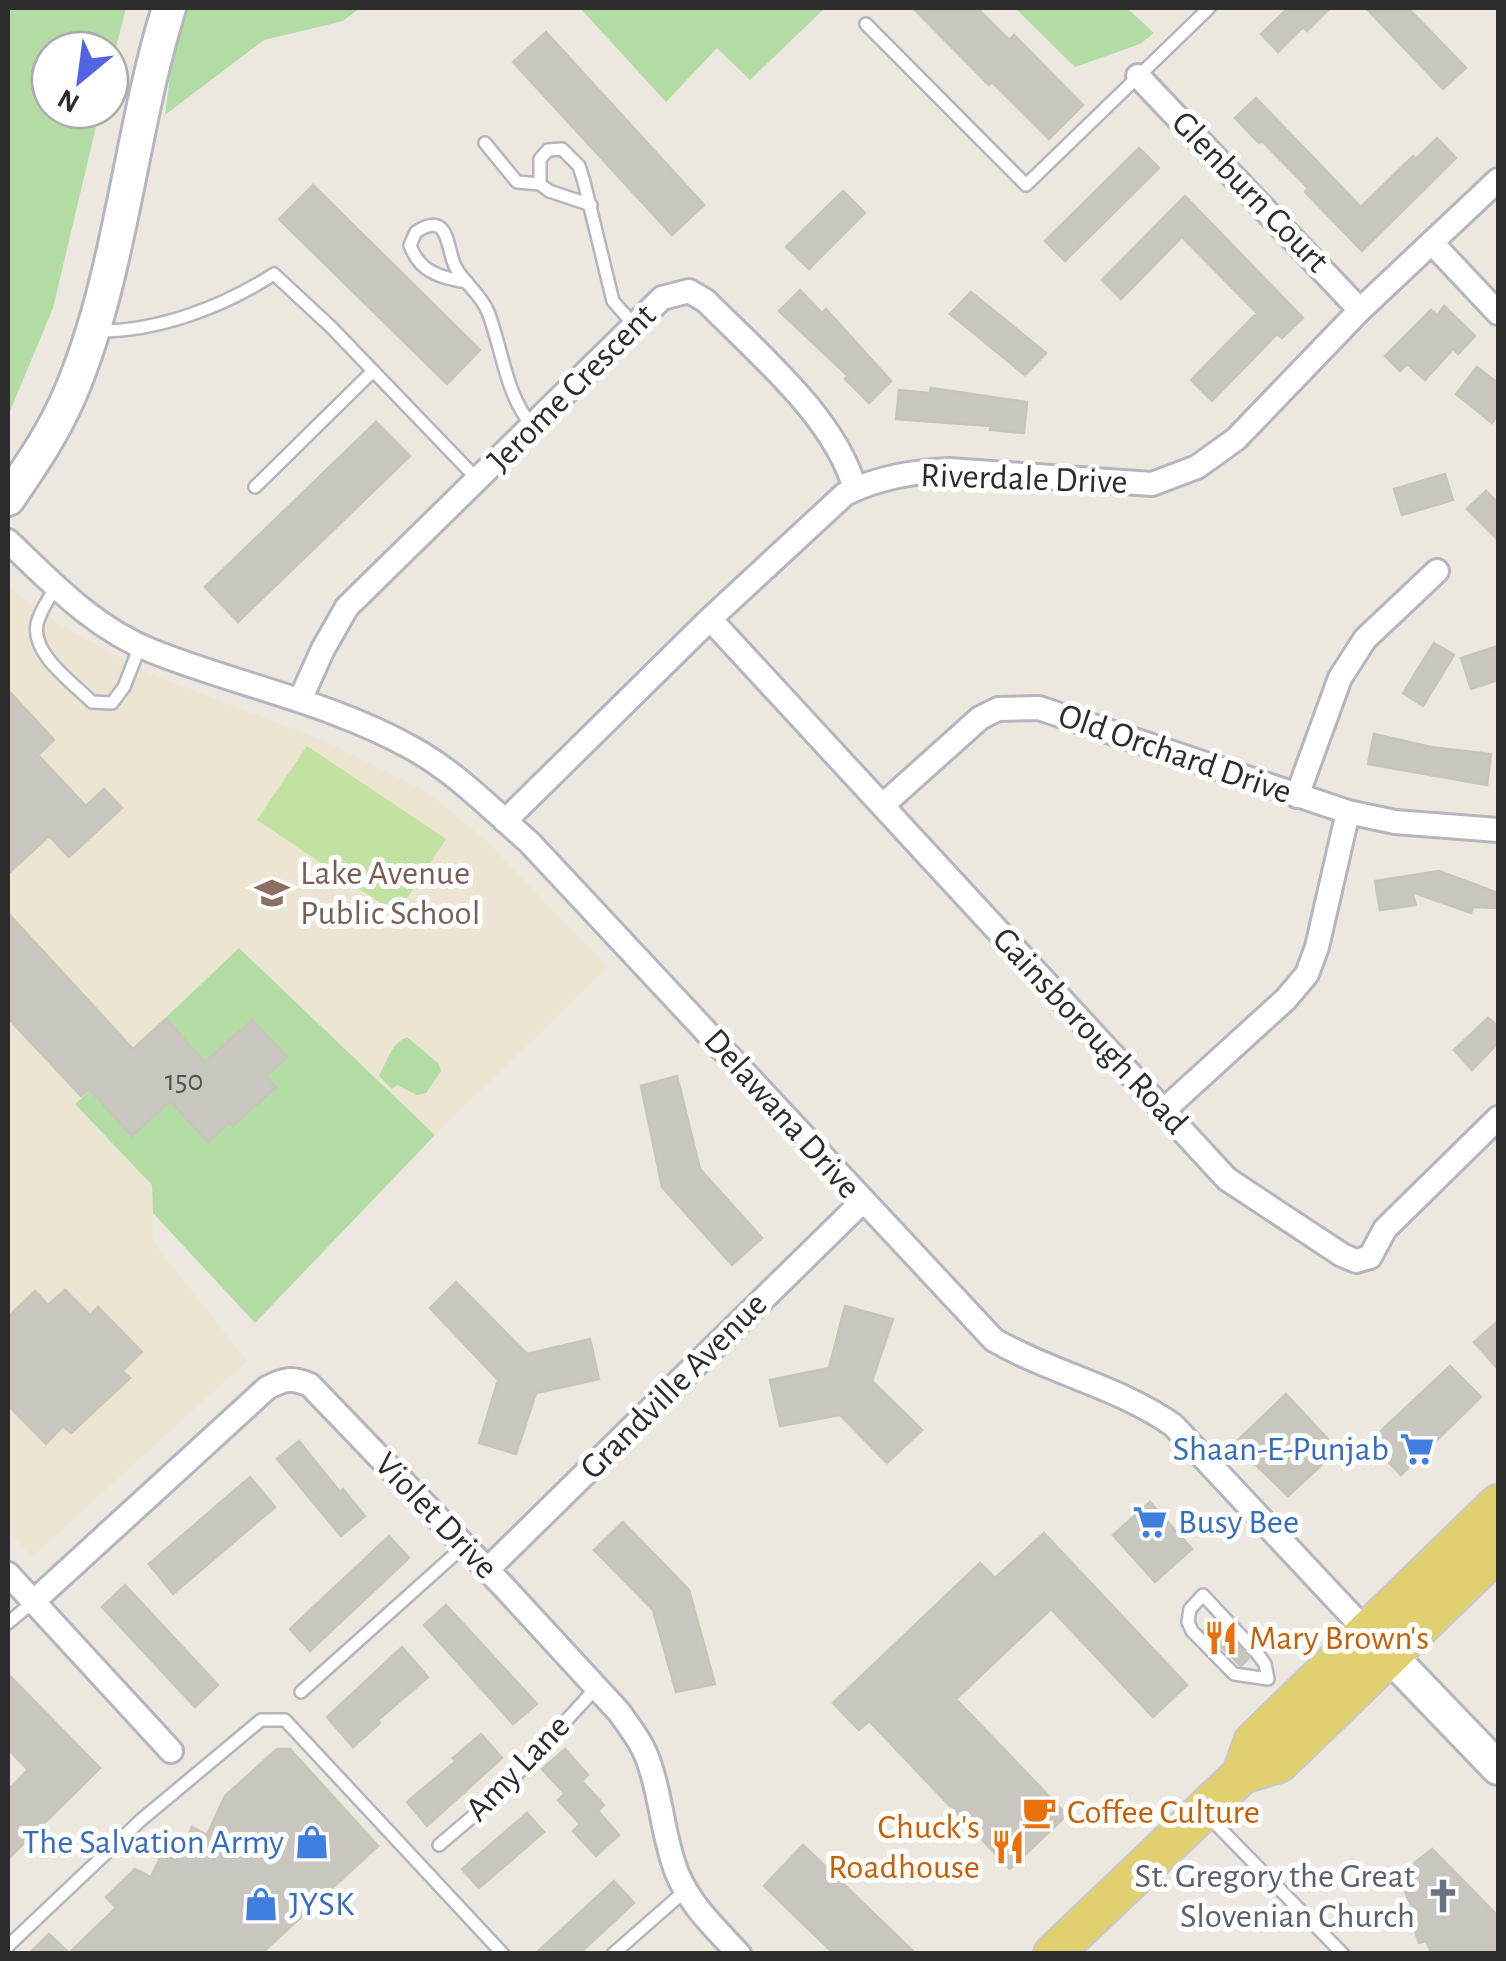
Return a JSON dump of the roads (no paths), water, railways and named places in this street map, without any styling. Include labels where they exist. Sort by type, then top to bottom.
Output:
[{"type":"main road","points":[[1379,1643],[1498,1504]]},
{"type":"main road","points":[[1053,1954],[1242,1774],[1253,1742],[1498,1551]]},
{"type":"street","points":[[8,498],[43,448],[70,395],[92,331],[135,137],[169,8]]},
{"type":"street","name":"Glenburn Court","points":[[1138,76],[1360,310]]},
{"type":"street","name":"Riverdale Drive","points":[[504,820],[845,494],[915,470],[1118,483],[1152,484],[1168,480],[1220,452],[1360,310],[1498,180]]},
{"type":"street","points":[[1433,244],[1498,312]]},
{"type":"street","name":"Jerome Crescent","points":[[300,700],[347,607],[662,298],[689,291],[706,301],[812,412],[843,460],[854,489]]},
{"type":"street","name":"Delawana Drive","points":[[8,541],[103,625],[141,645],[300,700],[410,747],[467,786],[656,976],[994,1340],[1030,1361],[1150,1410],[1173,1425],[1498,1768]]},
{"type":"street","points":[[1297,796],[1340,678],[1364,638],[1437,570]]},
{"type":"street","name":"Gainsborough Road","points":[[710,619],[1228,1179],[1342,1255],[1356,1261],[1370,1258],[1385,1230],[1498,1118]]},
{"type":"street","name":"Old Orchard Drive","points":[[883,805],[980,718],[998,709],[1039,708],[1348,812],[1395,822],[1498,830]]},
{"type":"street","points":[[1163,1111],[1286,999],[1307,974],[1317,947],[1348,812]]},
{"type":"street","name":"Grandville Avenue","points":[[488,1570],[862,1202]]},
{"type":"street","name":"Violet Drive","points":[[33,1602],[267,1388],[285,1379],[298,1379],[310,1385],[619,1712],[644,1749],[668,1848],[686,1890],[704,1917],[739,1954]]},
{"type":"street","points":[[8,1574],[170,1750]]},
{"type":"lane","points":[[866,24],[1026,185],[1209,8]]},
{"type":"lane","points":[[485,143],[517,182],[540,184],[549,191],[591,205]]},
{"type":"lane","points":[[540,184],[540,159],[548,150],[562,149],[579,166],[613,301],[634,325]]},
{"type":"lane","points":[[466,282],[427,270],[414,258],[410,245],[416,232],[430,226],[448,236],[454,266],[466,282],[487,310],[513,397],[533,428]]},
{"type":"lane","points":[[92,331],[130,332],[239,296],[274,274],[479,481]]},
{"type":"lane","points":[[255,487],[373,370]]},
{"type":"lane","points":[[56,587],[38,619],[36,636],[45,654],[92,702],[112,703],[124,686],[141,645]]},
{"type":"lane","points":[[300,1692],[464,1546]]},
{"type":"lane","points":[[1203,1595],[1265,1664],[1268,1680],[1234,1674],[1192,1631],[1188,1622],[1190,1609],[1203,1595]]},
{"type":"lane","points":[[8,1622],[33,1602]]},
{"type":"lane","name":"Amy Lane","points":[[439,1845],[498,1795],[596,1688]]},
{"type":"lane","points":[[8,1946],[141,1820],[262,1720],[285,1720],[503,1954]]},
{"type":"lane","points":[[1202,1811],[1343,1954]]},
{"type":"lane","points":[[613,1954],[686,1890]]},
{"type":"place","name":"Lake Avenue Public School","points":[[272,893]]},
{"type":"place","name":"Shaan-E-Punjab","points":[[1417,1449]]},
{"type":"place","name":"Busy Bee","points":[[1150,1522]]},
{"type":"place","name":"Mary Brown's","points":[[1221,1638]]},
{"type":"place","name":"Coffee Culture","points":[[1039,1812]]},
{"type":"place","name":"The Salvation Army","points":[[312,1842]]},
{"type":"place","name":"Chuck's Roadhouse","points":[[1008,1847]]},
{"type":"place","name":"St. Gregory the Great Slovenian Church","points":[[1443,1896]]},
{"type":"place","name":"JYSK","points":[[261,1904]]}]
